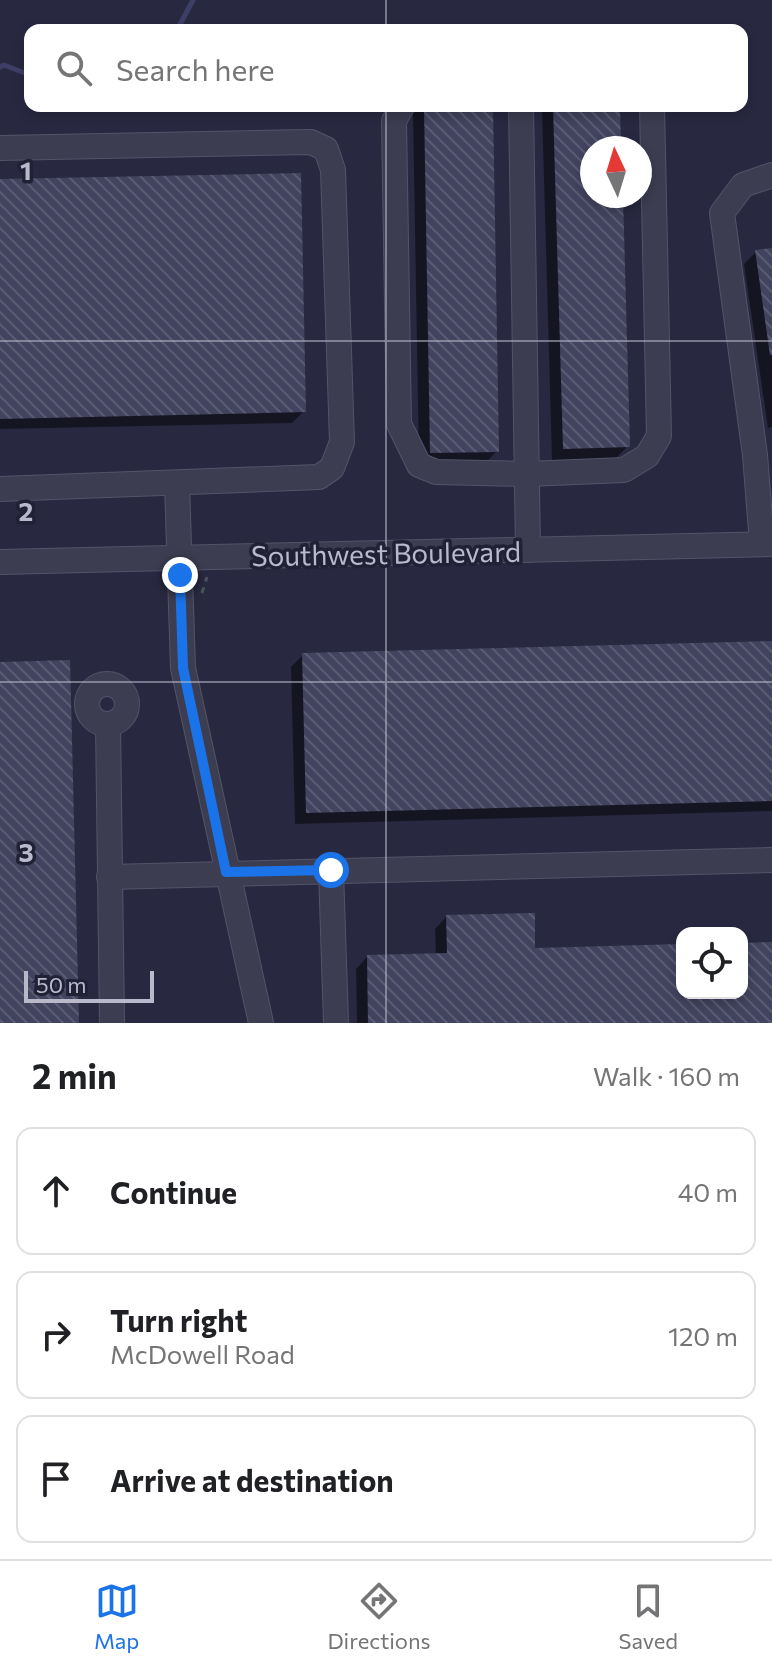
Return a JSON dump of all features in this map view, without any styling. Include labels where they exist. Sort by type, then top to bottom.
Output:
[{"type":"street","points":[[399,112],[394,121],[399,424],[419,465],[436,472],[527,474],[624,470],[647,456],[659,436],[652,112]]},
{"type":"street","points":[[521,112],[528,550]]},
{"type":"street","points":[[0,148],[311,142],[326,149],[333,170],[342,442],[332,468],[319,477],[0,489]]},
{"type":"street","points":[[767,544],[722,213],[743,185],[772,175]]},
{"type":"street","points":[[177,484],[183,668],[261,1023]]},
{"type":"street","name":"Southwest Boulevard","points":[[0,562],[767,544]]},
{"type":"street","points":[[108,724],[112,1023]]},
{"type":"street","points":[[109,877],[772,860]]},
{"type":"street","points":[[331,870],[336,1023]]},
{"type":"building","points":[[424,112],[493,112],[499,452],[430,453]]},
{"type":"building","points":[[553,112],[620,112],[621,136],[580,136],[580,208],[623,208],[630,447],[563,449]]},
{"type":"building","points":[[301,173],[306,412],[0,419],[0,179]]},
{"type":"building","points":[[772,248],[772,355],[770,355],[755,250]]},
{"type":"building","points":[[772,641],[772,801],[306,813],[302,653]]},
{"type":"building","points":[[70,660],[79,1023],[0,1023],[0,662]]},
{"type":"building","points":[[535,913],[535,948],[676,944],[676,999],[748,999],[748,943],[772,942],[772,1023],[368,1023],[367,955],[447,953],[446,915]]},
{"type":"waterway","points":[[180,24],[193,0]]},
{"type":"waterway","points":[[0,67],[4,65],[24,73]]},
{"type":"route","points":[[180,575],[183,668],[226,872],[331,870]]}]
